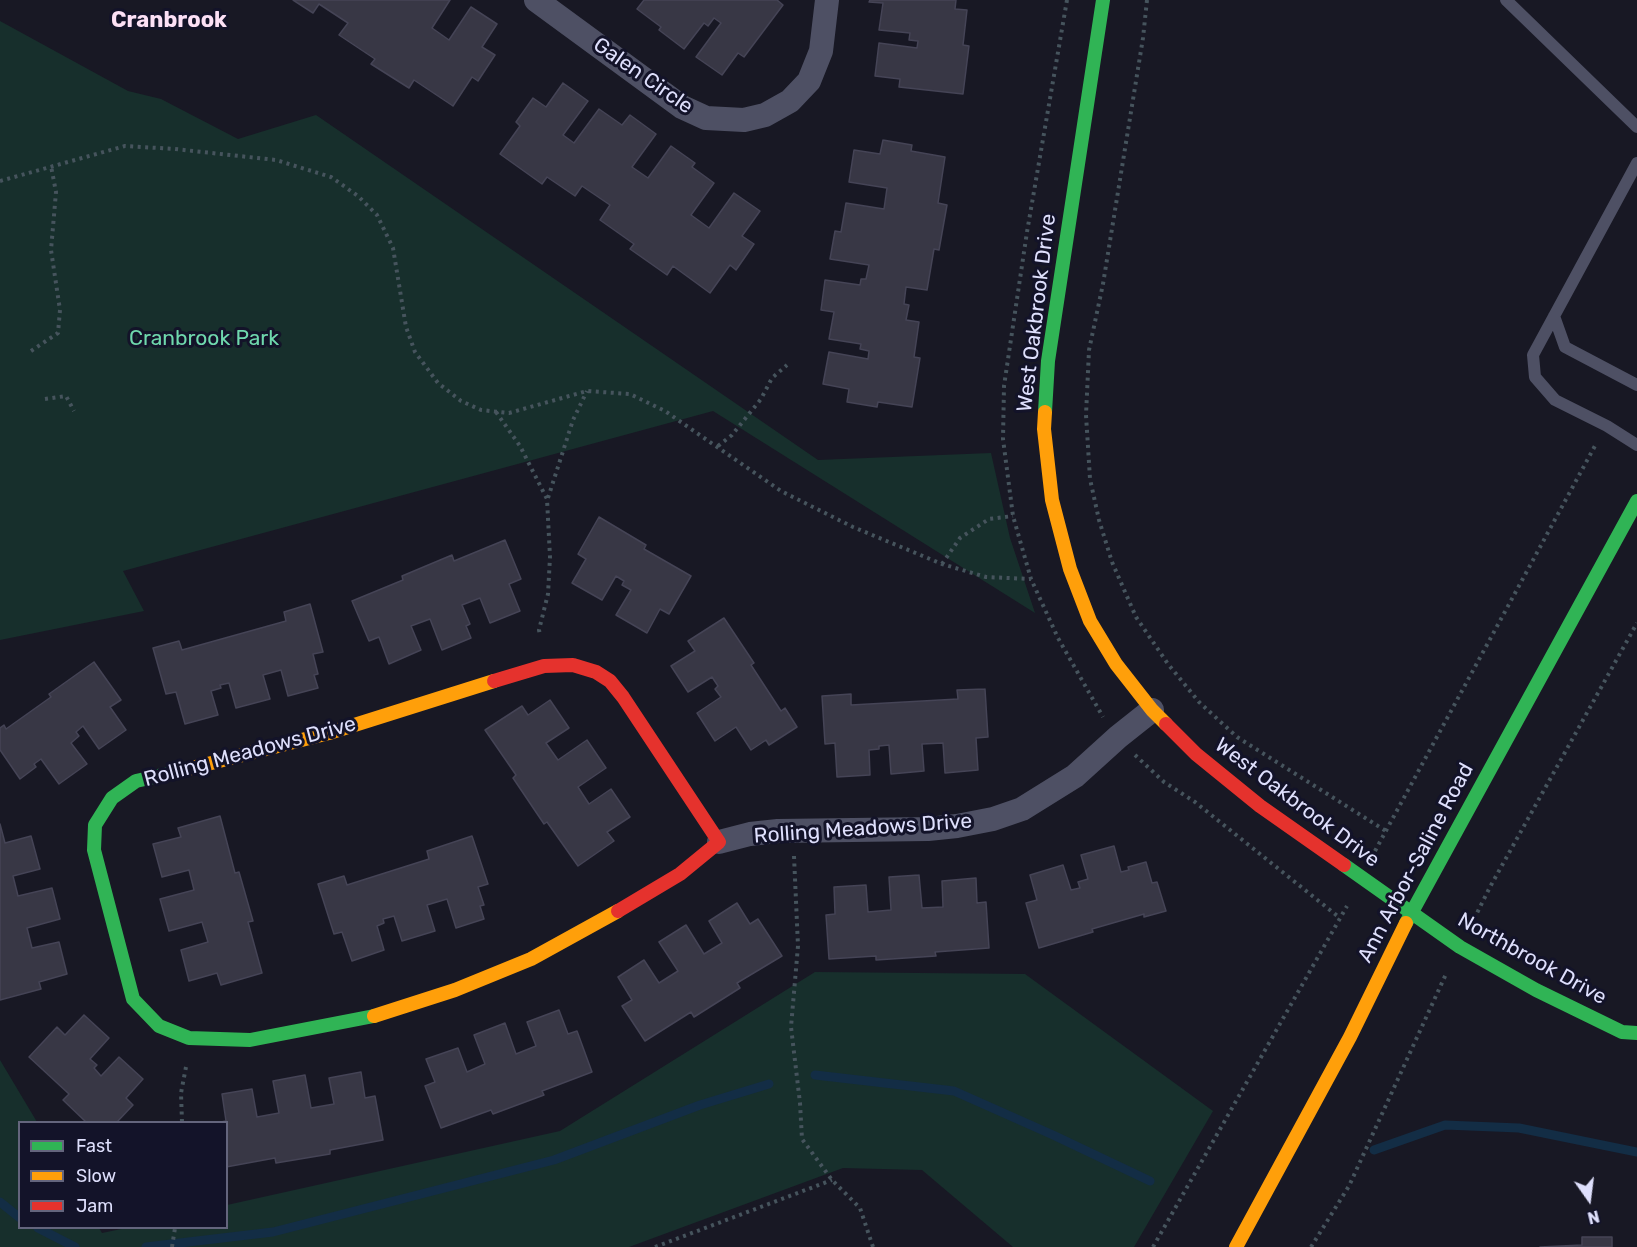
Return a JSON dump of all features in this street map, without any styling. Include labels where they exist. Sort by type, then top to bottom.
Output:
[{"type":"street","name":"Galen Circle","points":[[536,0],[682,107],[706,118],[744,120],[765,115],[790,101],[809,81],[821,51],[827,0]]},
{"type":"street","name":"West Oakbrook Drive","points":[[1103,0],[1048,361],[1044,429],[1052,500],[1070,569],[1090,621],[1116,664],[1152,710],[1196,754],[1260,806],[1411,913]]},
{"type":"street","name":"Ann Arbor-Saline Road","points":[[1236,1247],[1350,1037],[1411,913],[1637,501]]},
{"type":"street","name":"Rolling Meadows Drive","points":[[719,842],[610,681],[596,672],[573,665],[544,666],[329,733],[208,765],[136,781],[112,798],[95,825],[94,850],[133,999],[159,1026],[189,1038],[250,1040],[373,1016],[455,990],[531,959],[588,929],[680,874],[719,842],[750,834],[793,831],[928,829],[957,826],[993,819],[1022,809],[1075,776],[1152,710]]},
{"type":"street","name":"Northbrook Drive","points":[[1411,913],[1460,947],[1536,990],[1622,1032],[1637,1033]]},
{"type":"lane","points":[[1506,0],[1637,127]]},
{"type":"lane","points":[[1637,163],[1533,355],[1535,376],[1555,400],[1607,426],[1637,445]]},
{"type":"lane","points":[[1554,316],[1565,347],[1637,385]]},
{"type":"path","points":[[1147,0],[1117,201],[1089,350],[1086,416],[1090,479],[1099,520],[1113,562],[1136,617],[1168,664],[1198,702],[1237,737],[1386,831]]},
{"type":"path","points":[[0,181],[125,146],[276,160],[331,177],[358,196],[377,215],[393,248],[406,327],[415,352],[438,383],[461,401],[481,410],[508,413],[587,391],[630,394],[665,411],[781,491],[853,527],[942,564],[986,577],[1031,579]]},
{"type":"path","points":[[31,351],[58,333],[60,310],[51,250],[56,192],[51,166]]},
{"type":"path","points":[[718,446],[732,435],[761,399],[772,378],[787,364]]},
{"type":"path","points":[[544,666],[539,630],[548,594],[547,499],[573,420],[587,391]]},
{"type":"path","points":[[45,399],[66,396],[74,411]]},
{"type":"path","points":[[496,412],[520,446],[547,499]]},
{"type":"path","points":[[1383,837],[1597,442]]},
{"type":"path","points":[[942,564],[960,538],[989,519],[1013,516]]},
{"type":"path","points":[[1479,910],[1637,622]]},
{"type":"path","points":[[1139,759],[1164,782],[1195,802],[1340,918]]},
{"type":"path","points":[[793,831],[798,946],[791,1027],[802,1139],[832,1180],[860,1208],[873,1247]]},
{"type":"path","points":[[1153,1247],[1348,904]]},
{"type":"path","points":[[1311,1247],[1349,1186],[1446,974]]},
{"type":"path","points":[[182,1121],[181,1093],[187,1057]]},
{"type":"path","points":[[655,1247],[832,1180]]},
{"type":"path","points":[[172,1247],[175,1229]]},
{"type":"green space","name":"Cranbrook Park","points":[[0,21],[128,91],[161,99],[238,139],[316,115],[818,460],[991,453],[1010,538],[1035,613],[713,411],[123,571],[144,611],[0,640]]},
{"type":"green space","points":[[815,972],[1025,974],[1213,1111],[1134,1247],[1013,1247],[922,1170],[843,1168],[629,1247],[0,1247],[0,1060],[36,1121],[18,1121],[18,1229],[100,1229],[102,1233],[121,1229],[228,1229],[228,1205],[560,1131]]},
{"type":"building","points":[[293,0],[450,0],[432,28],[449,40],[471,7],[497,24],[482,47],[495,55],[478,81],[472,77],[453,106],[414,80],[409,88],[371,64],[375,59],[339,35],[348,23],[319,4],[313,13]]},
{"type":"building","points":[[644,0],[777,0],[783,5],[744,57],[738,53],[722,75],[696,57],[721,23],[714,18],[708,26],[704,23],[684,49],[659,30],[661,27],[637,9]]},
{"type":"building","points":[[870,0],[956,0],[955,9],[967,10],[963,45],[969,46],[963,94],[899,87],[900,79],[875,76],[879,43],[917,48],[918,41],[909,40],[910,33],[879,30],[883,3],[869,2]]},
{"type":"building","points":[[563,83],[588,101],[563,135],[574,143],[599,109],[622,125],[630,115],[656,134],[632,167],[648,178],[671,146],[695,163],[692,167],[714,183],[691,215],[709,228],[734,193],[760,211],[742,236],[754,244],[736,270],[730,265],[710,293],[673,266],[667,275],[630,249],[634,244],[600,220],[610,205],[582,186],[575,196],[547,177],[542,184],[500,154],[520,126],[516,122],[533,98],[546,107]]},
{"type":"building","points":[[883,140],[912,145],[911,151],[945,157],[938,203],[947,205],[939,250],[934,249],[927,290],[906,287],[904,304],[909,305],[906,320],[919,322],[914,357],[920,358],[912,407],[878,402],[877,407],[847,402],[849,389],[823,384],[829,352],[868,359],[869,351],[860,349],[861,344],[829,339],[834,312],[821,310],[825,280],[860,285],[861,279],[866,279],[869,265],[830,259],[835,231],[841,232],[846,203],[884,209],[887,188],[849,182],[854,150],[880,154]]},
{"type":"building","points":[[599,517],[646,545],[644,549],[691,576],[669,614],[660,609],[647,633],[616,615],[631,590],[622,585],[624,581],[616,576],[602,600],[572,583],[586,559],[578,554]]},
{"type":"building","points":[[505,540],[521,579],[509,584],[520,611],[490,623],[480,598],[462,605],[470,624],[466,626],[471,638],[442,650],[430,619],[411,626],[421,650],[389,664],[379,637],[369,641],[352,601],[403,580],[402,576],[452,555],[454,561]]},
{"type":"building","points":[[310,604],[323,652],[313,654],[318,674],[314,675],[318,688],[288,696],[281,670],[263,675],[270,699],[236,708],[229,683],[220,685],[221,688],[211,691],[218,715],[185,724],[176,692],[166,694],[153,648],[179,641],[182,650],[286,621],[284,612]]},
{"type":"building","points":[[724,618],[754,663],[751,665],[781,711],[785,708],[797,727],[769,745],[766,740],[751,750],[736,727],[715,741],[697,713],[721,697],[715,689],[718,686],[712,677],[688,692],[671,666],[695,651],[688,641]]},
{"type":"building","points":[[94,662],[121,700],[110,707],[126,730],[99,749],[83,726],[76,732],[79,736],[71,743],[87,764],[59,784],[41,759],[34,764],[36,767],[20,779],[0,750],[0,728],[4,725],[6,729]]},
{"type":"building","points":[[985,689],[988,737],[976,738],[978,770],[945,773],[943,743],[922,744],[924,771],[891,774],[889,745],[869,750],[870,775],[837,777],[835,743],[825,744],[822,696],[851,694],[851,705],[958,699],[957,690]]},
{"type":"building","points":[[550,700],[569,728],[546,743],[558,760],[587,740],[606,768],[578,787],[589,804],[611,789],[630,817],[607,832],[614,841],[578,866],[547,822],[544,824],[513,778],[516,775],[485,730],[522,706],[528,715]]},
{"type":"building","points":[[220,816],[235,873],[239,872],[253,921],[248,922],[262,973],[221,985],[217,973],[189,981],[181,950],[208,942],[202,922],[169,931],[160,899],[194,890],[189,870],[162,877],[153,844],[181,837],[178,828]]},
{"type":"building","points":[[0,824],[5,843],[31,836],[40,869],[13,876],[18,896],[52,888],[60,919],[27,928],[32,948],[59,942],[67,974],[39,982],[41,989],[0,1000]]},
{"type":"building","points":[[472,836],[488,884],[478,887],[484,905],[480,906],[484,919],[456,928],[447,899],[427,905],[435,931],[402,941],[394,916],[383,919],[384,923],[377,926],[384,950],[352,961],[342,932],[334,934],[318,884],[344,876],[347,885],[429,859],[427,851]]},
{"type":"building","points":[[1114,846],[1121,872],[1129,870],[1128,867],[1146,862],[1152,883],[1157,882],[1166,911],[1144,917],[1144,914],[1092,929],[1093,932],[1039,948],[1026,903],[1037,900],[1030,875],[1063,865],[1071,890],[1080,888],[1078,882],[1088,879],[1081,855]]},
{"type":"building","points":[[919,875],[922,908],[943,907],[942,881],[976,878],[977,903],[986,902],[989,948],[935,952],[936,956],[876,960],[876,956],[829,959],[826,915],[835,914],[834,887],[866,885],[868,912],[891,910],[889,877]]},
{"type":"building","points":[[737,903],[750,924],[758,919],[782,956],[737,983],[740,988],[694,1017],[691,1012],[645,1041],[622,1006],[632,1000],[618,977],[644,960],[659,983],[678,971],[659,942],[686,925],[704,954],[722,943],[709,921]]},
{"type":"building","points":[[559,1010],[568,1034],[577,1031],[592,1072],[542,1091],[544,1095],[493,1114],[491,1110],[441,1128],[425,1086],[435,1082],[426,1059],[458,1048],[467,1072],[485,1064],[474,1035],[505,1023],[516,1054],[536,1046],[527,1022]]},
{"type":"building","points":[[84,1015],[109,1038],[90,1059],[97,1065],[94,1068],[101,1076],[119,1057],[143,1079],[126,1098],[133,1105],[118,1121],[85,1121],[63,1100],[69,1094],[29,1057],[57,1027],[65,1035]]},
{"type":"building","points":[[361,1072],[365,1098],[375,1096],[383,1140],[330,1150],[330,1154],[276,1163],[275,1158],[228,1167],[228,1121],[226,1121],[222,1094],[252,1089],[257,1117],[279,1113],[273,1081],[305,1075],[311,1108],[334,1104],[329,1078]]},
{"type":"building","points":[[1582,1237],[1612,1237],[1612,1247],[1540,1247],[1582,1245]]},
{"type":"waterway","points":[[815,1075],[954,1091],[1150,1181]]},
{"type":"waterway","points":[[146,1247],[273,1232],[554,1160],[700,1105],[769,1084]]},
{"type":"waterway","points":[[1374,1150],[1445,1125],[1519,1128],[1637,1152]]},
{"type":"waterway","points":[[0,1202],[18,1216]]},
{"type":"waterway","points":[[40,1229],[75,1247]]},
{"type":"traffic: fast","points":[[1045,412],[1048,361],[1103,0]]},
{"type":"traffic: fast","points":[[1406,923],[1637,501]]},
{"type":"traffic: fast","points":[[180,771],[136,781],[112,798],[95,825],[94,850],[133,999],[159,1026],[189,1038],[250,1040],[374,1016]]},
{"type":"traffic: fast","points":[[1344,865],[1460,947],[1536,990],[1622,1032],[1637,1033]]},
{"type":"traffic: slow","points":[[1045,412],[1044,429],[1052,500],[1070,569],[1090,621],[1116,664],[1166,724]]},
{"type":"traffic: slow","points":[[180,771],[329,733],[494,681]]},
{"type":"traffic: slow","points":[[374,1016],[455,990],[531,959],[618,911]]},
{"type":"traffic: slow","points":[[1236,1247],[1350,1037],[1406,923]]},
{"type":"traffic: jam","points":[[573,665],[596,672],[610,681],[719,842],[680,874],[618,911]]},
{"type":"traffic: jam","points":[[494,681],[544,666],[573,665]]},
{"type":"traffic: jam","points":[[1166,724],[1196,754],[1260,806],[1344,865]]},
{"type":"district","name":"Cranbrook","points":[[169,21]]}]
